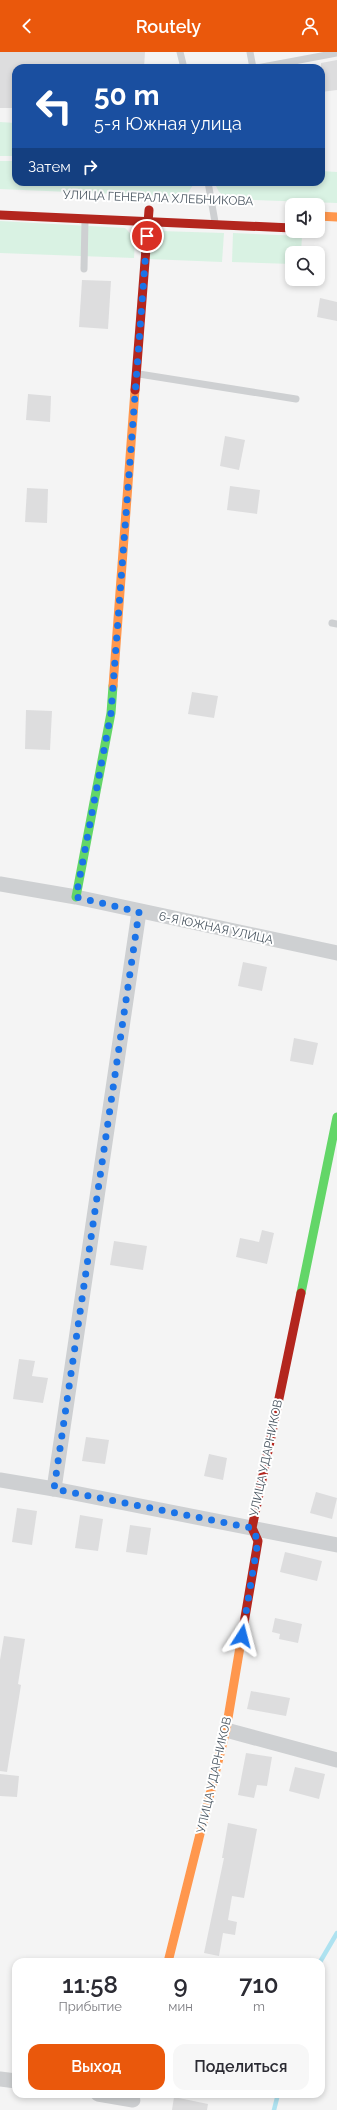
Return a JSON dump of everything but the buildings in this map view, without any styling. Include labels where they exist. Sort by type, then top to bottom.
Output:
[{"type":"street","points":[[76,897],[111,713],[149,210]]},
{"type":"street","name":"УЛИЦА ГЕНЕРАЛА ХЛЕБНИКОВА","points":[[200,212],[218,212]]},
{"type":"street","name":"УЛИЦА ГЕНЕРАЛА ХЛЕБНИКОВА","points":[[0,215],[285,228]]},
{"type":"street","points":[[325,216],[337,217]]},
{"type":"street","name":"6-Я ЮЖНАЯ УЛИЦА","points":[[0,884],[76,897],[139,912],[337,953]]},
{"type":"street","points":[[54,1489],[139,912]]},
{"type":"street","name":"УЛИЦА УДАРНИКОВ","points":[[169,1958],[226,1730],[258,1541],[252,1528],[337,1118]]},
{"type":"street","points":[[0,1480],[54,1489],[337,1545]]},
{"type":"street","points":[[226,1730],[337,1760]]},
{"type":"street","points":[[0,2079],[12,2080]]},
{"type":"street","points":[[118,2098],[133,2101]]},
{"type":"lane","points":[[180,52],[183,64]]},
{"type":"lane","points":[[250,52],[252,64]]},
{"type":"lane","points":[[278,64],[337,53]]},
{"type":"lane","points":[[209,186],[218,212],[215,225]]},
{"type":"lane","points":[[84,269],[86,219]]},
{"type":"lane","points":[[137,374],[296,399]]},
{"type":"green space","points":[[0,122],[12,123],[12,156],[0,156]]},
{"type":"green space","points":[[0,161],[12,161],[12,186],[192,186],[185,197],[0,189]]},
{"type":"green space","points":[[325,171],[337,172],[337,203],[325,203],[325,198],[285,198],[285,201],[229,199],[219,192],[216,186],[325,186]]},
{"type":"green space","points":[[0,221],[125,228],[133,238],[134,258],[0,253]]},
{"type":"green space","points":[[160,231],[224,233],[222,262],[148,259],[155,235]]},
{"type":"green space","points":[[233,233],[285,235],[285,238],[302,238],[301,246],[285,246],[285,264],[232,262]]},
{"type":"waterway","points":[[322,1958],[337,1933]]},
{"type":"waterway","points":[[274,2110],[277,2098]]},
{"type":"traffic: fast","points":[[76,897],[111,713],[113,686]]},
{"type":"traffic: fast","points":[[301,1293],[337,1117]]},
{"type":"traffic: slow","points":[[325,216],[337,217]]},
{"type":"traffic: slow","points":[[113,686],[135,390]]},
{"type":"traffic: slow","points":[[169,1958],[226,1730],[242,1635]]},
{"type":"traffic: jam","points":[[135,390],[149,210]]},
{"type":"traffic: jam","points":[[0,215],[285,228]]},
{"type":"traffic: jam","points":[[242,1635],[258,1541],[252,1528],[301,1293]]},
{"type":"route","points":[[147,236],[111,713],[76,897],[139,912],[54,1489],[252,1528],[258,1541],[242,1636]]}]
